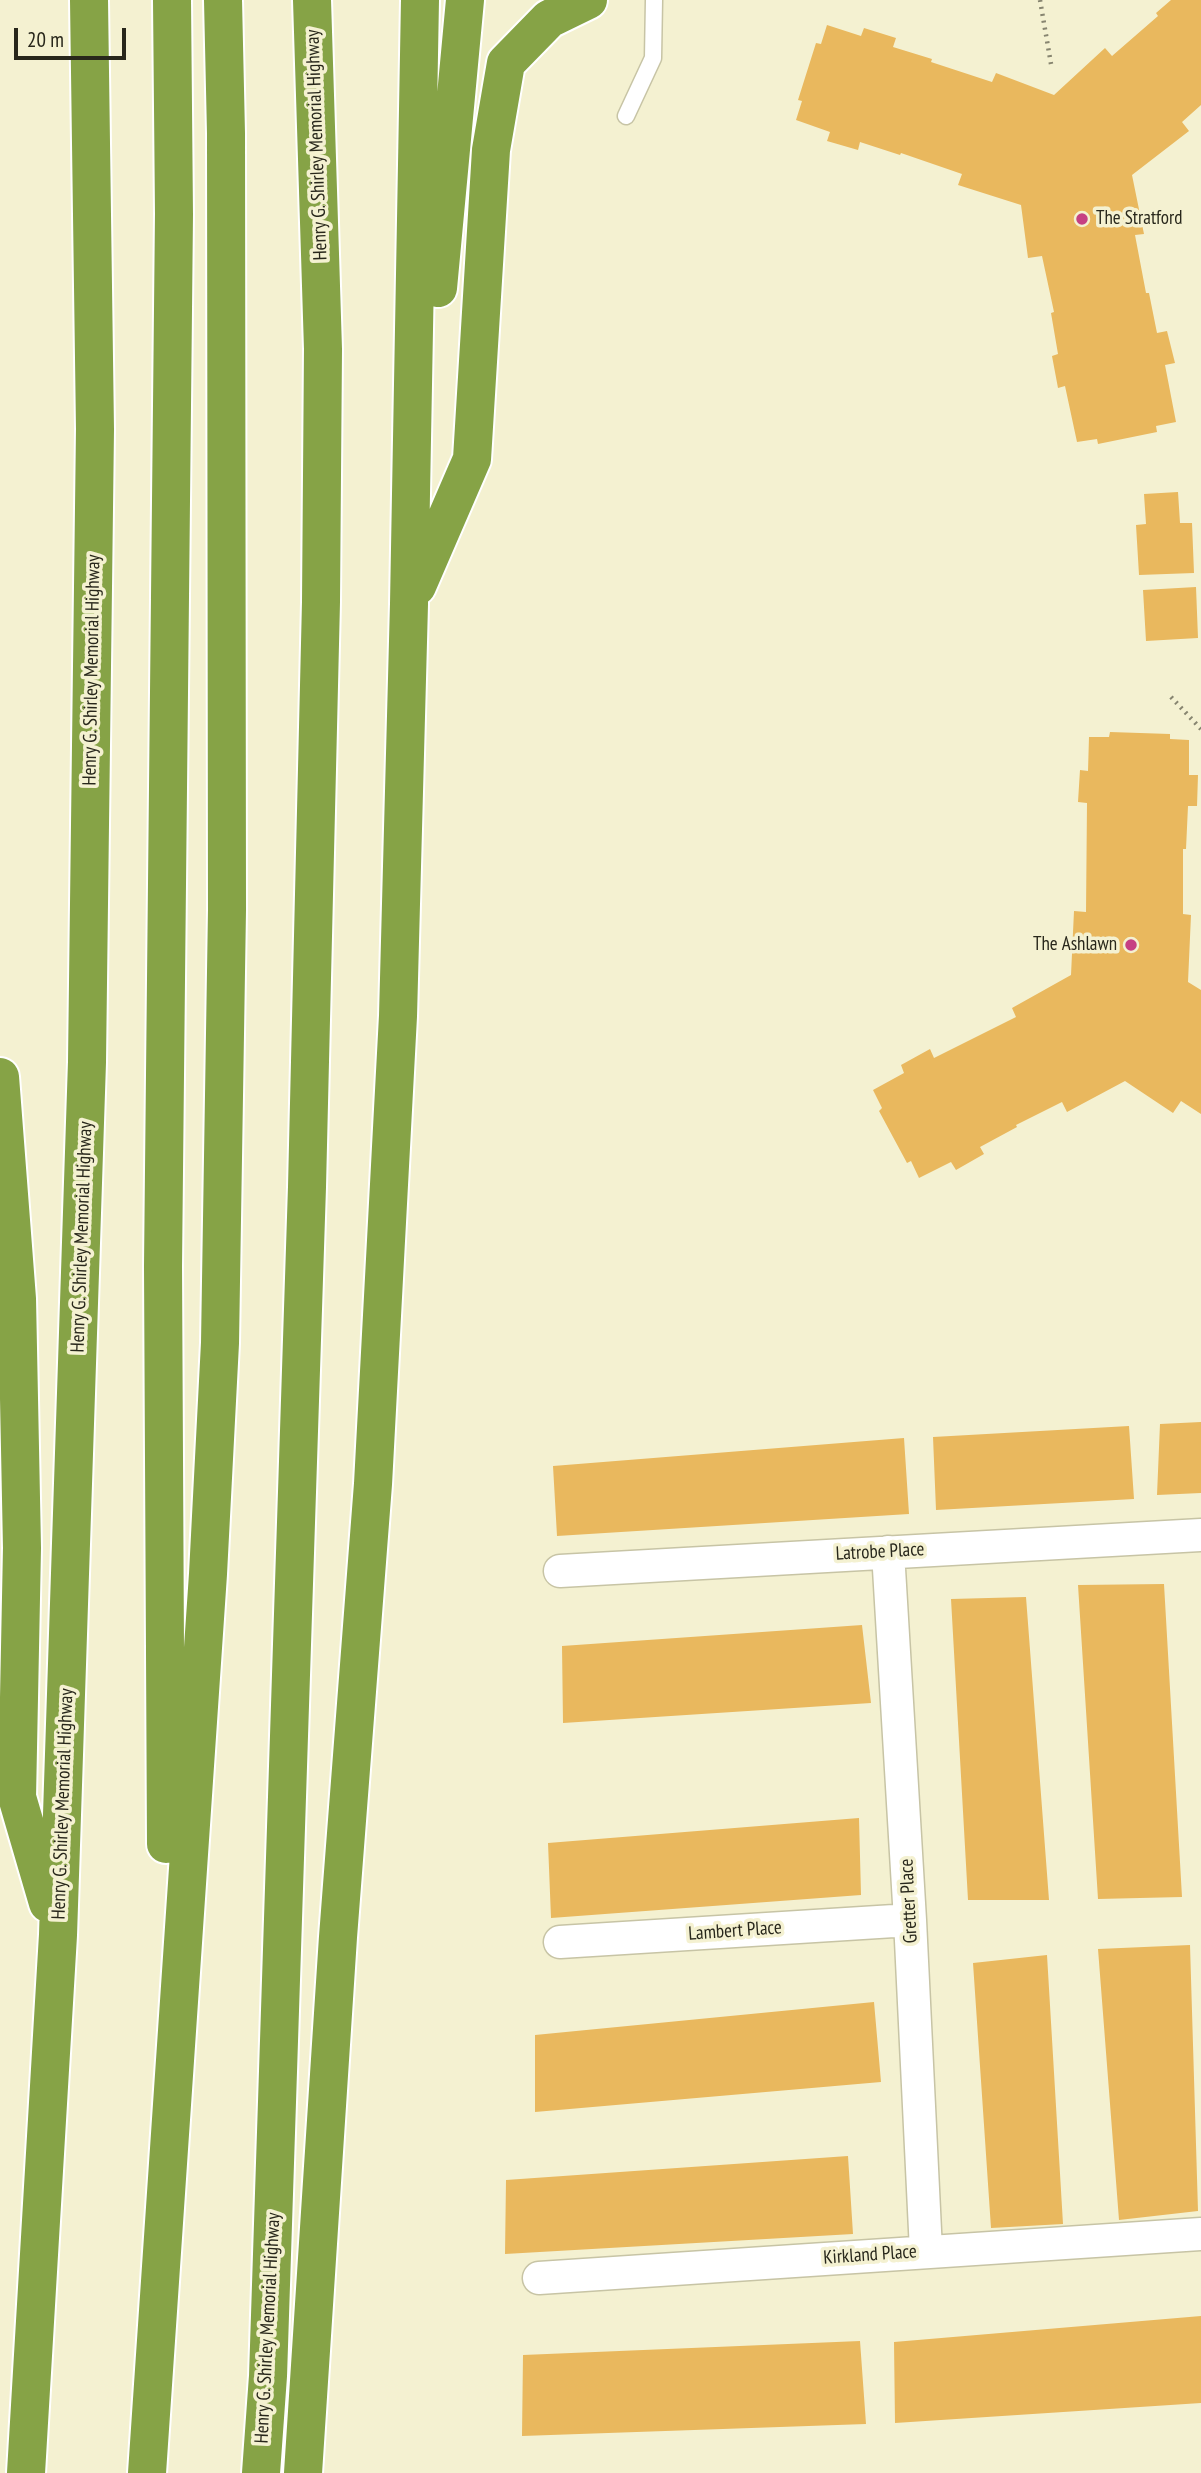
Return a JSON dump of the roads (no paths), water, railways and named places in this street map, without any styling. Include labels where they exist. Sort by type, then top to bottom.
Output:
[{"type":"highway","name":"Henry G. Shirley Memorial Highway","points":[[26,2473],[58,1935],[87,1048],[95,429],[89,0]]},
{"type":"highway","points":[[168,2161],[163,1266],[174,214],[172,0]]},
{"type":"highway","points":[[147,2473],[208,1574],[220,1343],[228,910],[226,133],[223,0]]},
{"type":"highway","name":"Henry G. Shirley Memorial Highway","points":[[261,2473],[268,2376],[307,1187],[321,602],[323,349],[312,0]]},
{"type":"highway","points":[[303,2473],[338,1937],[374,1470],[398,1016],[420,0]]},
{"type":"highway","points":[[409,604],[465,0]]},
{"type":"highway","points":[[409,604],[472,459],[491,150],[506,63],[549,19],[588,0]]},
{"type":"highway","points":[[0,1077],[17,1299],[22,1548],[17,1797],[58,1935]]},
{"type":"street","name":"Latrobe Place","points":[[560,1571],[1201,1535]]},
{"type":"street","name":"Gretter Place","points":[[888,1552],[926,2250]]},
{"type":"street","name":"Lambert Place","points":[[560,1942],[910,1920]]},
{"type":"street","name":"Kirkland Place","points":[[539,2278],[926,2250],[1201,2234]]},
{"type":"lane","points":[[626,116],[653,58],[654,0]]},
{"type":"place","name":"The Stratford","points":[[1082,219]]},
{"type":"place","name":"The Ashlawn","points":[[1131,945]]}]
